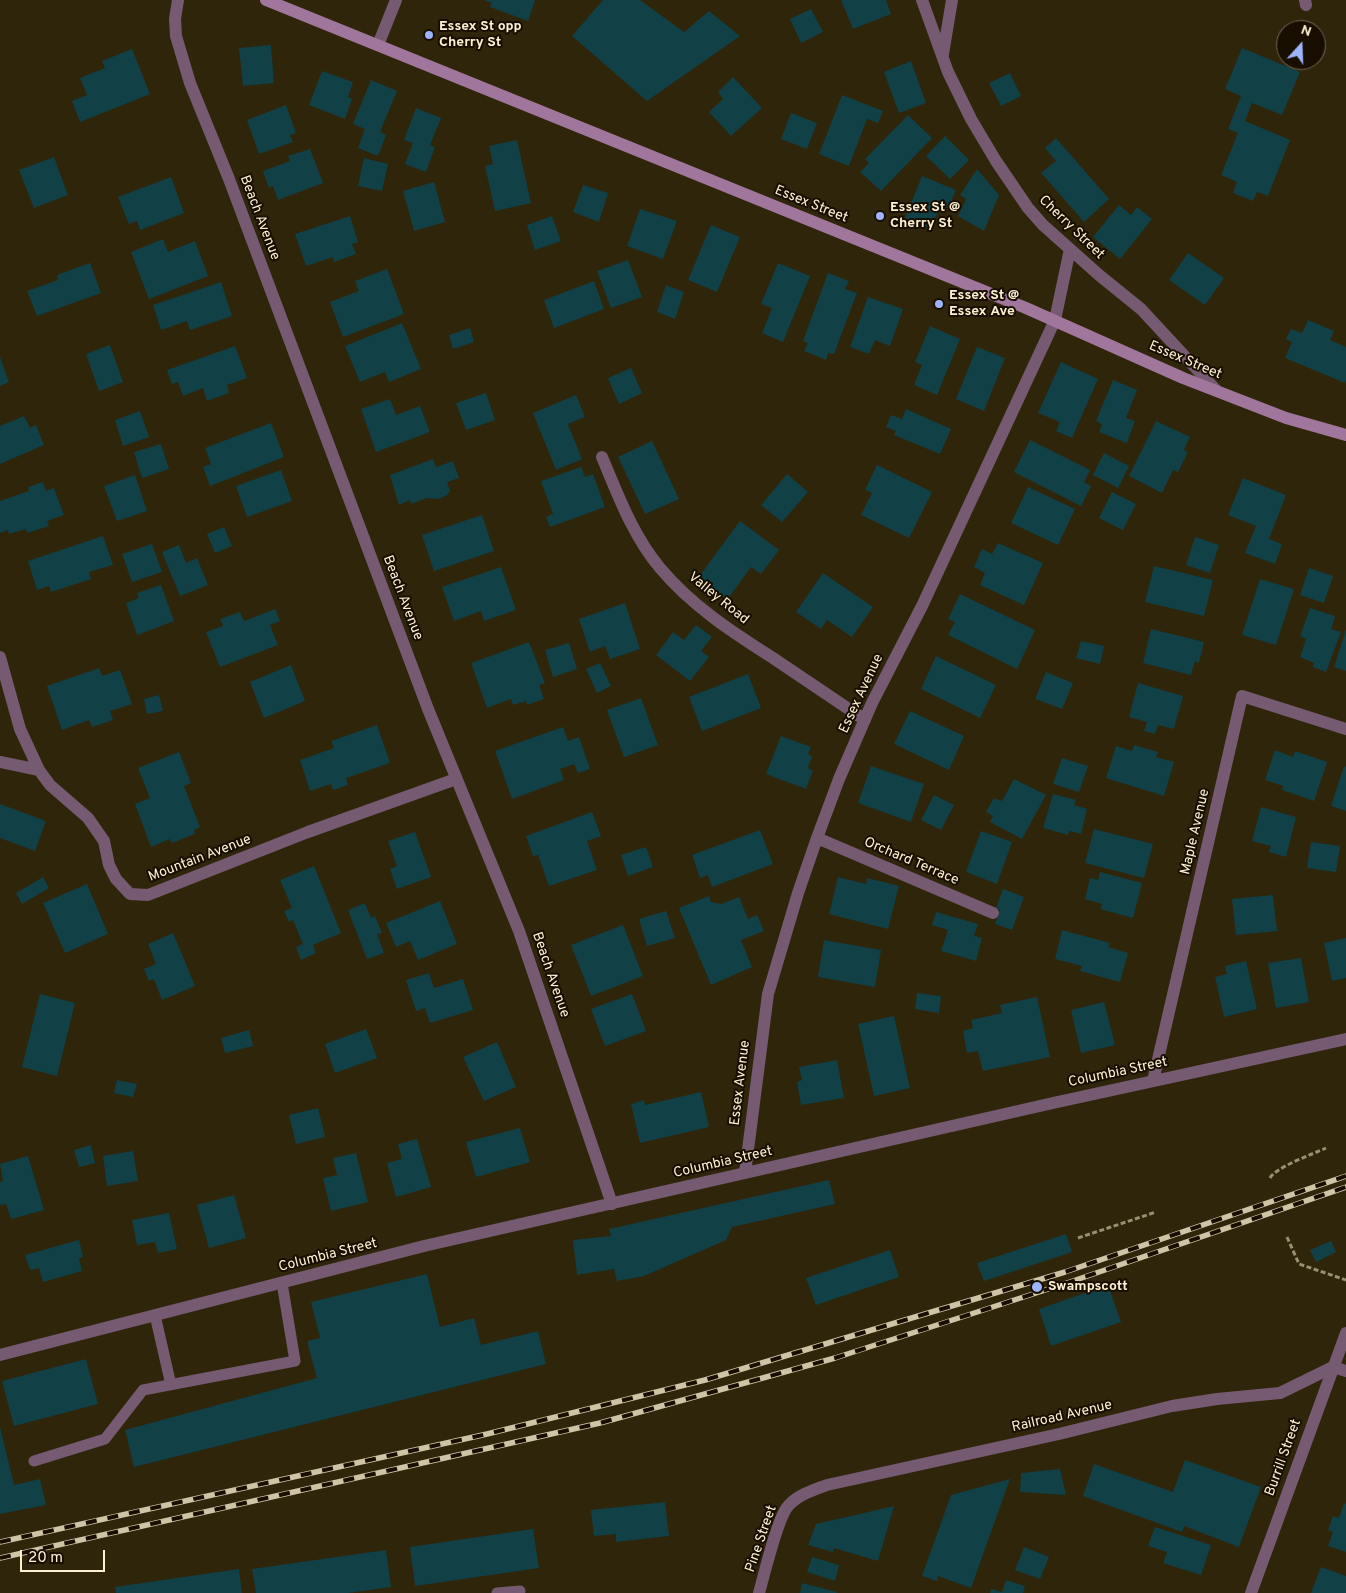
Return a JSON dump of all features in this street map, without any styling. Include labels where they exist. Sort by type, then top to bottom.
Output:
[{"type":"main road","name":"Essex Street","points":[[266,0],[1055,320],[1183,378],[1286,418],[1346,435]]},
{"type":"street","name":"Beach Avenue","points":[[178,0],[175,19],[176,36],[190,83],[229,179],[428,710],[519,931],[612,1204]]},
{"type":"street","points":[[378,45],[396,0]]},
{"type":"street","name":"Cherry Street","points":[[922,0],[948,72],[971,119],[996,161],[1028,208],[1043,225],[1099,275],[1141,309],[1217,391]]},
{"type":"street","points":[[942,57],[952,0]]},
{"type":"street","name":"Essex Avenue","points":[[745,1173],[768,994],[798,893],[817,838],[839,779],[865,720],[922,606],[1055,320],[1070,249]]},
{"type":"street","name":"Valley Road","points":[[602,457],[623,506],[640,539],[659,567],[686,595],[722,625],[865,720]]},
{"type":"street","name":"Mountain Avenue","points":[[0,657],[20,730],[39,770],[50,785],[88,818],[104,840],[109,865],[116,879],[130,894],[148,895],[308,832],[456,779]]},
{"type":"street","name":"Maple Avenue","points":[[1153,1081],[1242,696],[1346,729]]},
{"type":"street","points":[[0,762],[39,770]]},
{"type":"street","name":"Orchard Terrace","points":[[817,838],[993,913]]},
{"type":"street","name":"Columbia Street","points":[[0,1355],[424,1246],[1346,1039]]},
{"type":"street","name":"Burrill Street","points":[[1251,1593],[1346,1333]]},
{"type":"street","points":[[1333,1367],[1346,1371]]},
{"type":"street","name":"Railroad Avenue","points":[[797,1497],[827,1485],[1059,1434],[1172,1406],[1280,1393],[1333,1367]]},
{"type":"street","name":"Pine Street","points":[[760,1593],[787,1506],[797,1497]]},
{"type":"lane","points":[[34,1461],[105,1439],[144,1390],[295,1361],[282,1283]]},
{"type":"lane","points":[[155,1315],[172,1385]]},
{"type":"lane","points":[[497,1593],[520,1591]]},
{"type":"path","points":[[1270,1178],[1272,1174],[1326,1148]]},
{"type":"path","points":[[1078,1238],[1156,1212]]},
{"type":"path","points":[[1286,1237],[1299,1264],[1346,1280]]},
{"type":"building","points":[[484,0],[535,0],[528,21],[490,7],[492,3]]},
{"type":"building","points":[[603,0],[640,0],[684,32],[709,11],[740,36],[647,101],[572,36]]},
{"type":"building","points":[[841,0],[886,0],[891,14],[853,29]]},
{"type":"building","points":[[811,9],[823,32],[801,43],[790,19]]},
{"type":"building","points":[[271,45],[274,83],[243,86],[239,48]]},
{"type":"building","points":[[1242,48],[1276,62],[1276,70],[1295,70],[1300,72],[1282,115],[1252,103],[1245,121],[1290,140],[1268,196],[1257,192],[1253,201],[1233,193],[1237,182],[1221,175],[1238,133],[1228,129],[1241,96],[1225,89]]},
{"type":"building","points":[[132,49],[150,94],[80,122],[72,101],[87,95],[80,78],[105,68],[102,61]]},
{"type":"building","points":[[911,61],[926,103],[899,113],[884,72]]},
{"type":"building","points":[[322,71],[353,82],[348,97],[352,99],[345,119],[309,105]]},
{"type":"building","points":[[1010,73],[1021,96],[1001,106],[989,83]]},
{"type":"building","points":[[733,77],[762,108],[731,136],[709,112],[723,99],[718,92]]},
{"type":"building","points":[[371,80],[397,91],[380,132],[386,135],[378,156],[358,148],[365,129],[353,124]]},
{"type":"building","points":[[842,95],[883,111],[878,123],[867,119],[849,166],[819,154]]},
{"type":"building","points":[[286,105],[296,133],[290,135],[293,142],[259,154],[247,120]]},
{"type":"building","points":[[416,108],[441,118],[430,145],[435,147],[426,172],[405,164],[413,143],[404,140]]},
{"type":"building","points":[[791,113],[817,123],[807,149],[781,139]]},
{"type":"building","points":[[908,115],[932,138],[881,191],[860,172],[869,163],[865,159]]},
{"type":"building","points":[[945,136],[969,160],[950,179],[926,156]]},
{"type":"building","points":[[1056,138],[1109,199],[1084,222],[1041,173],[1056,161],[1045,148]]},
{"type":"building","points":[[517,140],[531,203],[495,211],[485,166],[493,164],[489,146]]},
{"type":"building","points":[[310,149],[323,183],[278,200],[273,186],[269,188],[263,171],[290,161],[288,156]]},
{"type":"building","points":[[54,157],[68,195],[34,208],[19,170]]},
{"type":"building","points":[[364,158],[388,164],[382,191],[358,186]]},
{"type":"building","points":[[977,169],[999,195],[984,231],[958,216],[966,199],[960,195]]},
{"type":"building","points":[[922,176],[956,190],[948,208],[940,206],[931,229],[905,218]]},
{"type":"building","points":[[171,177],[184,213],[140,230],[137,221],[129,224],[118,197]]},
{"type":"building","points":[[434,182],[445,222],[414,231],[403,191]]},
{"type":"building","points":[[583,185],[608,193],[599,222],[573,212]]},
{"type":"building","points":[[1119,205],[1131,215],[1137,207],[1152,219],[1120,259],[1093,237]]},
{"type":"building","points":[[640,209],[677,221],[663,259],[627,246]]},
{"type":"building","points":[[350,216],[358,242],[352,244],[356,254],[334,262],[333,257],[306,266],[295,234]]},
{"type":"building","points":[[552,216],[561,241],[535,250],[527,225]]},
{"type":"building","points":[[711,225],[740,237],[717,292],[688,280]]},
{"type":"building","points":[[163,239],[168,252],[195,241],[208,276],[149,299],[131,252]]},
{"type":"building","points":[[1188,253],[1224,278],[1205,305],[1169,280]]},
{"type":"building","points":[[628,260],[642,297],[611,308],[597,271]]},
{"type":"building","points":[[90,263],[101,293],[37,316],[27,291],[58,280],[57,275]]},
{"type":"building","points":[[778,263],[810,276],[783,342],[762,333],[772,308],[761,304]]},
{"type":"building","points":[[387,269],[404,314],[343,337],[330,302],[359,291],[355,281]]},
{"type":"building","points":[[828,273],[849,281],[845,289],[857,293],[834,354],[828,353],[826,360],[804,351],[808,343],[803,341]]},
{"type":"building","points":[[594,281],[604,309],[554,328],[544,300]]},
{"type":"building","points":[[221,282],[232,316],[190,330],[187,321],[161,330],[153,305]]},
{"type":"building","points":[[666,285],[684,292],[675,319],[657,312]]},
{"type":"building","points":[[868,297],[903,309],[890,346],[875,340],[869,354],[850,347]]},
{"type":"building","points":[[1308,320],[1334,331],[1330,340],[1346,347],[1345,383],[1285,358],[1292,342],[1286,339],[1291,329],[1302,333]]},
{"type":"building","points":[[402,323],[421,369],[389,382],[385,372],[360,382],[345,346]]},
{"type":"building","points":[[930,326],[960,339],[937,395],[914,385],[922,365],[915,362]]},
{"type":"building","points":[[470,328],[474,342],[453,349],[449,335]]},
{"type":"building","points":[[110,345],[123,382],[99,391],[86,354]]},
{"type":"building","points":[[235,346],[247,378],[227,385],[229,393],[207,401],[203,388],[183,396],[178,382],[172,384],[167,370]]},
{"type":"building","points":[[977,347],[1005,358],[984,411],[956,399]]},
{"type":"building","points":[[0,357],[9,382],[0,386]]},
{"type":"building","points":[[1061,362],[1098,379],[1072,438],[1056,431],[1060,422],[1038,413]]},
{"type":"building","points":[[631,368],[642,393],[619,404],[608,378]]},
{"type":"building","points":[[1113,380],[1137,390],[1126,418],[1135,421],[1127,443],[1099,432],[1102,424],[1096,421]]},
{"type":"building","points":[[486,393],[495,420],[466,430],[456,403]]},
{"type":"building","points":[[576,395],[585,417],[568,424],[582,459],[556,470],[533,413]]},
{"type":"building","points":[[390,399],[396,415],[420,406],[430,432],[376,452],[361,409]]},
{"type":"building","points":[[906,409],[951,429],[940,454],[894,435],[896,431],[886,427],[891,415],[902,419]]},
{"type":"building","points":[[140,411],[149,437],[123,446],[115,420]]},
{"type":"building","points":[[24,416],[30,428],[36,425],[44,445],[0,464],[0,426]]},
{"type":"building","points":[[1156,421],[1190,437],[1184,450],[1188,452],[1178,472],[1173,470],[1162,493],[1129,476]]},
{"type":"building","points":[[271,423],[284,457],[210,486],[203,467],[211,464],[205,448]]},
{"type":"building","points":[[1030,440],[1090,470],[1084,482],[1091,486],[1081,506],[1014,472]]},
{"type":"building","points":[[652,441],[679,499],[645,514],[618,457]]},
{"type":"building","points":[[161,444],[169,469],[142,478],[134,452]]},
{"type":"building","points":[[1104,453],[1129,466],[1118,488],[1093,475]]},
{"type":"building","points":[[433,459],[436,467],[453,461],[459,478],[447,482],[450,491],[439,499],[427,498],[411,504],[410,500],[399,505],[390,475]]},
{"type":"building","points":[[877,465],[932,492],[909,538],[861,515],[872,493],[865,490]]},
{"type":"building","points":[[581,467],[585,477],[593,474],[605,507],[550,527],[546,517],[553,514],[541,481]]},
{"type":"building","points":[[281,470],[292,501],[247,517],[236,486]]},
{"type":"building","points":[[787,474],[808,492],[782,522],[761,505]]},
{"type":"building","points":[[135,475],[147,511],[117,521],[104,486]]},
{"type":"building","points":[[1243,478],[1286,495],[1269,539],[1282,544],[1275,564],[1245,553],[1256,526],[1228,515]]},
{"type":"building","points":[[43,482],[46,491],[54,488],[64,515],[47,521],[49,526],[27,533],[26,529],[9,534],[8,530],[0,533],[0,501],[29,491],[28,487]]},
{"type":"building","points":[[1028,487],[1075,509],[1058,545],[1011,523]]},
{"type":"building","points":[[1112,492],[1136,504],[1123,530],[1099,518]]},
{"type":"building","points":[[482,515],[494,551],[434,571],[422,535]]},
{"type":"building","points":[[740,521],[779,550],[761,574],[751,567],[727,600],[698,578]]},
{"type":"building","points":[[224,527],[232,546],[215,553],[207,534]]},
{"type":"building","points":[[103,536],[113,565],[89,572],[91,579],[51,592],[49,586],[37,590],[28,561]]},
{"type":"building","points":[[1195,537],[1219,545],[1210,573],[1186,565]]},
{"type":"building","points":[[998,543],[1043,563],[1024,605],[980,585],[985,573],[974,567],[982,549],[992,554]]},
{"type":"building","points":[[152,544],[162,572],[132,582],[122,554]]},
{"type":"building","points":[[179,545],[186,563],[197,558],[208,585],[180,596],[162,552]]},
{"type":"building","points":[[1154,566],[1213,580],[1204,616],[1145,602]]},
{"type":"building","points":[[501,567],[516,610],[484,621],[481,611],[454,621],[442,587]]},
{"type":"building","points":[[1309,568],[1333,576],[1324,603],[1300,595]]},
{"type":"building","points":[[823,573],[873,607],[852,637],[827,620],[821,629],[796,612]]},
{"type":"building","points":[[1260,579],[1294,589],[1276,645],[1242,635]]},
{"type":"building","points":[[161,585],[174,621],[137,635],[126,603],[139,598],[137,593]]},
{"type":"building","points":[[960,594],[1035,630],[1017,669],[948,635],[955,622],[948,619]]},
{"type":"building","points":[[625,603],[640,649],[610,659],[605,646],[590,652],[579,619]]},
{"type":"building","points":[[1310,608],[1335,616],[1331,629],[1341,632],[1326,672],[1313,667],[1314,663],[1300,657],[1306,639],[1300,636]]},
{"type":"building","points":[[275,609],[280,621],[270,625],[278,645],[220,667],[206,632],[223,626],[220,619],[240,612],[244,621]]},
{"type":"building","points":[[696,625],[712,637],[701,651],[709,657],[690,681],[656,655],[673,632],[684,640]]},
{"type":"building","points":[[1151,629],[1204,642],[1199,663],[1195,661],[1191,675],[1143,663]]},
{"type":"building","points":[[1346,629],[1346,671],[1334,667]]},
{"type":"building","points":[[1081,641],[1104,646],[1100,664],[1076,658]]},
{"type":"building","points":[[529,642],[545,683],[539,685],[544,699],[527,705],[526,701],[513,705],[511,699],[487,708],[471,663]]},
{"type":"building","points":[[569,643],[577,669],[553,677],[545,650]]},
{"type":"building","points":[[936,656],[996,685],[980,718],[921,689]]},
{"type":"building","points":[[600,663],[611,686],[597,693],[586,669]]},
{"type":"building","points":[[291,665],[305,701],[264,718],[250,682]]},
{"type":"building","points":[[99,668],[102,676],[120,670],[132,704],[110,711],[113,720],[92,727],[89,720],[62,730],[47,686]]},
{"type":"building","points":[[1046,672],[1073,683],[1062,709],[1035,699]]},
{"type":"building","points":[[748,674],[761,708],[702,731],[689,697]]},
{"type":"building","points":[[1138,683],[1183,696],[1174,729],[1158,725],[1155,734],[1144,731],[1147,722],[1129,717]]},
{"type":"building","points":[[159,695],[163,711],[147,714],[144,699]]},
{"type":"building","points":[[641,698],[658,745],[624,757],[607,710]]},
{"type":"building","points":[[910,711],[964,736],[949,770],[894,744]]},
{"type":"building","points":[[377,725],[390,763],[346,778],[348,785],[333,790],[331,784],[310,791],[300,760],[334,748],[331,741]]},
{"type":"building","points":[[563,727],[568,741],[579,737],[590,769],[578,773],[574,764],[560,769],[564,780],[512,799],[495,751]]},
{"type":"building","points":[[781,736],[811,747],[808,754],[812,756],[808,768],[813,771],[806,789],[766,774]]},
{"type":"building","points":[[1134,745],[1158,752],[1156,757],[1174,762],[1164,796],[1106,778],[1116,746],[1132,751]]},
{"type":"building","points":[[1275,750],[1293,757],[1295,751],[1327,762],[1314,801],[1282,790],[1283,786],[1265,780]]},
{"type":"building","points":[[179,752],[191,783],[184,786],[200,827],[194,830],[195,834],[172,843],[170,839],[151,847],[135,804],[150,798],[138,768]]},
{"type":"building","points":[[1062,758],[1088,766],[1079,792],[1053,784]]},
{"type":"building","points":[[871,766],[924,784],[911,822],[858,803]]},
{"type":"building","points":[[1344,766],[1346,767],[1346,811],[1331,806]]},
{"type":"building","points":[[1014,779],[1046,795],[1022,839],[990,822],[993,816],[986,812],[994,798],[1002,801]]},
{"type":"building","points":[[1053,794],[1076,800],[1074,805],[1087,809],[1081,834],[1069,831],[1068,835],[1043,828]]},
{"type":"building","points":[[934,795],[954,805],[941,830],[921,820]]},
{"type":"building","points":[[0,804],[46,821],[35,851],[0,838]]},
{"type":"building","points":[[1261,807],[1296,817],[1286,857],[1269,852],[1271,846],[1252,841]]},
{"type":"building","points":[[592,812],[601,836],[587,841],[597,870],[549,886],[538,855],[533,856],[526,836]]},
{"type":"building","points":[[1094,829],[1153,844],[1144,878],[1085,863]]},
{"type":"building","points":[[760,830],[773,864],[712,887],[708,875],[700,878],[692,855]]},
{"type":"building","points":[[981,831],[1012,842],[997,884],[966,872]]},
{"type":"building","points":[[415,832],[431,877],[397,889],[390,869],[397,866],[388,841]]},
{"type":"building","points":[[1311,842],[1340,846],[1336,872],[1307,868]]},
{"type":"building","points":[[646,847],[653,867],[628,876],[621,855]]},
{"type":"building","points":[[314,866],[341,933],[313,945],[316,953],[301,960],[296,947],[303,944],[293,920],[289,922],[284,911],[292,908],[280,880]]},
{"type":"building","points":[[1100,872],[1142,883],[1133,918],[1100,909],[1102,904],[1085,899],[1090,878],[1098,880]]},
{"type":"building","points":[[43,877],[49,888],[22,904],[16,893]]},
{"type":"building","points":[[838,877],[866,884],[867,878],[899,886],[888,929],[829,914]]},
{"type":"building","points":[[87,884],[108,934],[65,953],[43,903]]},
{"type":"building","points":[[1003,889],[1024,897],[1012,930],[995,924],[1000,910],[996,908]]},
{"type":"building","points":[[1273,895],[1277,931],[1236,935],[1232,899]]},
{"type":"building","points":[[709,896],[711,902],[721,904],[739,897],[748,919],[757,915],[764,931],[741,940],[752,967],[711,985],[679,908]]},
{"type":"building","points":[[440,901],[457,944],[418,960],[410,941],[396,947],[386,923]]},
{"type":"building","points":[[365,903],[371,918],[375,916],[382,933],[377,934],[384,953],[367,959],[348,910]]},
{"type":"building","points":[[666,911],[675,938],[647,946],[639,919]]},
{"type":"building","points":[[936,912],[978,924],[974,936],[982,938],[976,961],[941,951],[948,930],[932,925]]},
{"type":"building","points":[[623,925],[643,976],[591,996],[571,945]]},
{"type":"building","points":[[1062,930],[1110,943],[1108,947],[1128,953],[1120,982],[1080,971],[1082,966],[1055,959]]},
{"type":"building","points":[[173,933],[195,986],[162,1000],[154,979],[149,981],[144,969],[156,964],[148,944]]},
{"type":"building","points":[[1346,938],[1346,978],[1332,981],[1324,943]]},
{"type":"building","points":[[824,940],[881,950],[875,987],[818,977]]},
{"type":"building","points":[[1301,958],[1309,1002],[1276,1008],[1268,963]]},
{"type":"building","points":[[1246,961],[1257,1009],[1224,1017],[1215,977],[1227,974],[1225,966]]},
{"type":"building","points":[[429,973],[434,988],[463,979],[473,1010],[430,1023],[425,1008],[416,1011],[406,980]]},
{"type":"building","points":[[917,993],[941,996],[939,1013],[915,1009]]},
{"type":"building","points":[[40,994],[75,1003],[57,1076],[22,1067]]},
{"type":"building","points":[[632,994],[646,1031],[605,1046],[591,1009]]},
{"type":"building","points":[[1037,997],[1050,1057],[983,1071],[978,1051],[967,1053],[963,1031],[973,1028],[971,1020],[1002,1013],[1000,1005]]},
{"type":"building","points":[[1104,1002],[1115,1045],[1081,1053],[1071,1010]]},
{"type":"building","points":[[894,1016],[910,1088],[874,1096],[858,1024]]},
{"type":"building","points":[[366,1029],[377,1058],[335,1073],[325,1044]]},
{"type":"building","points":[[249,1030],[253,1046],[225,1053],[221,1038]]},
{"type":"building","points":[[497,1042],[516,1087],[484,1101],[463,1057]]},
{"type":"building","points":[[837,1060],[844,1098],[801,1105],[797,1082],[802,1080],[799,1067]]},
{"type":"building","points":[[117,1080],[137,1084],[133,1097],[114,1093]]},
{"type":"building","points":[[701,1092],[709,1127],[640,1143],[631,1104],[644,1100],[645,1105]]},
{"type":"building","points":[[318,1108],[325,1137],[296,1144],[289,1115]]},
{"type":"building","points":[[520,1128],[530,1162],[476,1177],[466,1142]]},
{"type":"building","points":[[417,1139],[431,1187],[396,1197],[387,1163],[402,1159],[398,1144]]},
{"type":"building","points":[[91,1145],[95,1163],[79,1167],[74,1150]]},
{"type":"building","points":[[133,1151],[138,1181],[107,1186],[103,1156]]},
{"type":"building","points":[[356,1153],[368,1202],[331,1211],[323,1178],[337,1175],[333,1158]]},
{"type":"building","points":[[28,1156],[44,1210],[11,1219],[6,1204],[0,1205],[0,1182],[3,1181],[0,1164]]},
{"type":"building","points":[[829,1180],[835,1204],[732,1227],[726,1240],[644,1276],[617,1281],[614,1269],[577,1275],[573,1240],[611,1236],[609,1229]]},
{"type":"building","points":[[234,1195],[246,1238],[209,1248],[197,1205]]},
{"type":"building","points":[[169,1213],[177,1249],[158,1253],[155,1242],[137,1245],[132,1220]]},
{"type":"building","points":[[1066,1234],[1072,1252],[984,1281],[977,1263]]},
{"type":"building","points":[[79,1240],[83,1257],[79,1258],[82,1271],[43,1282],[39,1268],[30,1270],[25,1255]]},
{"type":"building","points":[[1331,1241],[1336,1252],[1316,1262],[1310,1250]]},
{"type":"building","points":[[890,1250],[899,1277],[816,1305],[806,1278]]},
{"type":"building","points":[[427,1274],[440,1327],[474,1318],[481,1345],[538,1331],[546,1364],[134,1467],[125,1430],[317,1378],[307,1341],[320,1338],[311,1302]]},
{"type":"building","points":[[1108,1285],[1121,1322],[1051,1346],[1039,1309]]},
{"type":"building","points":[[86,1359],[98,1404],[14,1426],[2,1381]]},
{"type":"building","points":[[0,1427],[14,1485],[40,1479],[46,1505],[0,1514]]},
{"type":"building","points":[[1185,1460],[1261,1487],[1239,1547],[1184,1526],[1182,1532],[1083,1496],[1094,1464],[1173,1492]]},
{"type":"building","points":[[1060,1469],[1066,1495],[1020,1492],[1021,1473]]},
{"type":"building","points":[[1010,1479],[971,1588],[938,1576],[937,1581],[922,1576],[951,1495]]},
{"type":"building","points":[[665,1502],[669,1536],[616,1542],[616,1534],[594,1536],[591,1510]]},
{"type":"building","points":[[1344,1503],[1346,1504],[1346,1552],[1328,1546],[1333,1532],[1328,1530],[1333,1516],[1339,1518]]},
{"type":"building","points":[[894,1506],[878,1561],[834,1548],[833,1552],[808,1545],[816,1524]]},
{"type":"building","points":[[1155,1527],[1211,1545],[1201,1575],[1163,1563],[1167,1552],[1148,1546]]},
{"type":"building","points":[[533,1529],[539,1568],[415,1586],[410,1547]]},
{"type":"building","points":[[1024,1547],[1049,1557],[1040,1579],[1015,1570]]},
{"type":"building","points":[[386,1550],[391,1587],[348,1593],[256,1593],[252,1569]]},
{"type":"building","points":[[812,1557],[839,1565],[835,1581],[807,1572]]},
{"type":"building","points":[[1321,1567],[1346,1576],[1346,1593],[1311,1593]]},
{"type":"building","points":[[239,1569],[242,1593],[116,1593],[115,1587]]},
{"type":"building","points":[[1006,1580],[1025,1586],[1023,1593],[990,1593],[991,1589],[1002,1592]]},
{"type":"building","points":[[802,1583],[837,1592],[800,1593]]},
{"type":"railway","points":[[0,1542],[487,1434],[705,1380],[1065,1272],[1346,1176]]},
{"type":"railway","points":[[0,1558],[600,1423],[835,1358],[1070,1282],[1346,1187]]},
{"type":"place","name":"Essex St opp Cherry St","points":[[429,35]]},
{"type":"place","name":"Essex St @ Cherry St","points":[[880,216]]},
{"type":"place","name":"Essex St @ Essex Ave","points":[[939,304]]},
{"type":"place","name":"Swampscott","points":[[1037,1287]]}]
